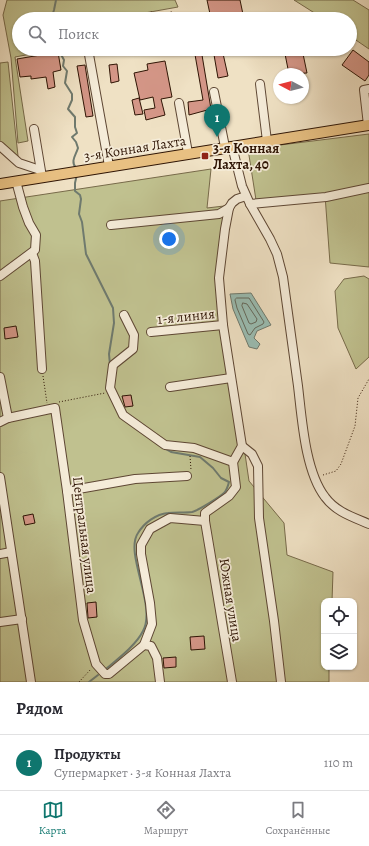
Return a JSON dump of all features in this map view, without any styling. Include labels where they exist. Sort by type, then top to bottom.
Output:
[{"type":"main road","name":"3-я Конная Лахта","points":[[0,184],[16,181],[41,173],[74,172],[368,125]]},
{"type":"street","points":[[89,56],[109,166]]},
{"type":"street","points":[[260,84],[267,141]]},
{"type":"street","points":[[368,125],[364,90],[369,89]]},
{"type":"street","points":[[214,92],[228,147],[242,186],[277,254],[283,277],[306,445],[315,478],[319,488],[332,505],[343,513],[369,524]]},
{"type":"street","points":[[179,104],[188,153]]},
{"type":"street","points":[[34,129],[41,173]]},
{"type":"street","points":[[0,146],[19,163],[41,173]]},
{"type":"street","points":[[0,276],[35,250],[36,235],[29,223],[23,207],[16,181]]},
{"type":"street","points":[[111,225],[219,214],[229,208],[238,199],[248,200],[326,197],[369,188]]},
{"type":"street","points":[[96,664],[106,674],[109,674],[144,645],[152,624],[150,603],[141,554],[141,545],[150,529],[170,518],[205,521],[205,513],[229,496],[236,487],[232,462],[242,446],[223,325],[219,278],[229,208]]},
{"type":"street","points":[[32,253],[35,261],[42,370]]},
{"type":"street","points":[[124,315],[134,335],[133,349],[113,365],[110,388],[123,415],[165,444],[194,448],[232,462]]},
{"type":"street","name":"1-я линия","points":[[151,332],[223,325]]},
{"type":"street","points":[[0,377],[8,418]]},
{"type":"street","points":[[170,387],[232,378]]},
{"type":"street","points":[[0,422],[8,418],[51,409]]},
{"type":"street","name":"Центральная улица","points":[[51,409],[67,491],[83,620],[96,664]]},
{"type":"street","points":[[242,446],[252,454],[258,466],[259,518],[281,682]]},
{"type":"street","points":[[67,491],[135,479],[187,476]]},
{"type":"street","points":[[0,477],[31,682]]},
{"type":"street","name":"Южная улица","points":[[205,521],[232,682]]},
{"type":"street","points":[[0,554],[11,552]]},
{"type":"street","points":[[0,622],[22,619]]},
{"type":"street","points":[[144,645],[151,646],[157,658],[160,682]]},
{"type":"path","points":[[42,370],[51,409]]},
{"type":"path","points":[[315,478],[336,471],[341,464],[355,426],[358,398],[369,379]]},
{"type":"path","points":[[51,409],[54,402],[104,393]]},
{"type":"path","points":[[79,682],[96,664]]},
{"type":"green space","points":[[7,0],[175,0],[178,7],[150,12],[12,12],[12,56],[20,56],[15,57],[28,141],[18,143],[11,58],[3,15]]},
{"type":"green space","points":[[294,0],[353,0],[369,10],[369,49],[357,41],[357,12],[313,12]]},
{"type":"green space","points":[[8,62],[18,156],[12,160],[0,150],[0,63]]},
{"type":"green space","points":[[369,134],[369,267],[330,263],[325,195],[256,200],[248,149]]},
{"type":"green space","points":[[211,169],[207,208],[224,206],[219,277],[249,481],[284,523],[287,555],[333,572],[332,598],[321,598],[321,670],[329,670],[329,682],[0,682],[0,201]]},
{"type":"green space","points":[[364,276],[369,279],[369,357],[356,369],[338,328],[335,291],[344,279]]},
{"type":"water","points":[[251,293],[271,325],[257,331],[254,338],[260,344],[257,349],[249,347],[233,309],[230,294]]},
{"type":"building","points":[[207,0],[240,0],[243,12],[210,12]]},
{"type":"building","points":[[357,53],[369,62],[369,75],[365,81],[342,65],[349,56],[357,56]]},
{"type":"building","points":[[35,56],[59,56],[61,70],[53,72],[55,87],[48,89],[46,77],[31,79],[31,76],[20,77],[17,59]]},
{"type":"building","points":[[195,56],[202,56],[211,109],[189,115],[188,102],[203,100]]},
{"type":"building","points":[[214,56],[224,56],[228,76],[218,78]]},
{"type":"building","points":[[285,56],[303,56],[306,68],[288,68]]},
{"type":"building","points":[[165,61],[172,97],[161,99],[165,115],[146,120],[144,110],[155,108],[153,97],[140,100],[134,73],[148,70],[147,64]]},
{"type":"building","points":[[117,64],[119,81],[111,83],[109,65]]},
{"type":"building","points":[[85,65],[93,116],[86,117],[77,66]]},
{"type":"building","points":[[139,98],[143,114],[135,115],[132,100]]},
{"type":"building","points":[[16,326],[18,337],[5,339],[4,328]]},
{"type":"building","points":[[131,395],[133,406],[125,407],[122,396]]},
{"type":"building","points":[[33,514],[35,523],[25,525],[23,516]]},
{"type":"building","points":[[96,602],[97,617],[88,618],[87,603]]},
{"type":"building","points":[[204,636],[205,649],[191,650],[190,637]]},
{"type":"building","points":[[176,657],[176,667],[164,668],[163,658]]},
{"type":"waterway","points":[[53,12],[56,0]]},
{"type":"waterway","points":[[62,56],[64,60],[63,66],[67,71],[65,83],[72,94],[72,100],[68,109],[75,117],[75,127],[77,133],[72,137],[78,148],[73,160],[76,168]]},
{"type":"waterway","points":[[77,174],[75,191],[80,195],[81,199],[79,214],[82,222],[86,254],[113,308],[114,323],[109,354],[110,365]]},
{"type":"waterway","points":[[107,668],[136,641],[143,631],[146,620],[144,594],[135,553],[135,542],[138,533],[147,523],[159,515],[192,512],[203,507],[224,493],[229,482],[221,478],[213,468],[200,457],[171,452],[164,448]]},
{"type":"waterway","points":[[89,682],[98,675]]},
{"type":"place","name":"Продукты","points":[[217,137]]},
{"type":"place","name":"3-я Конная Лахта, 40","points":[[205,156]]}]
